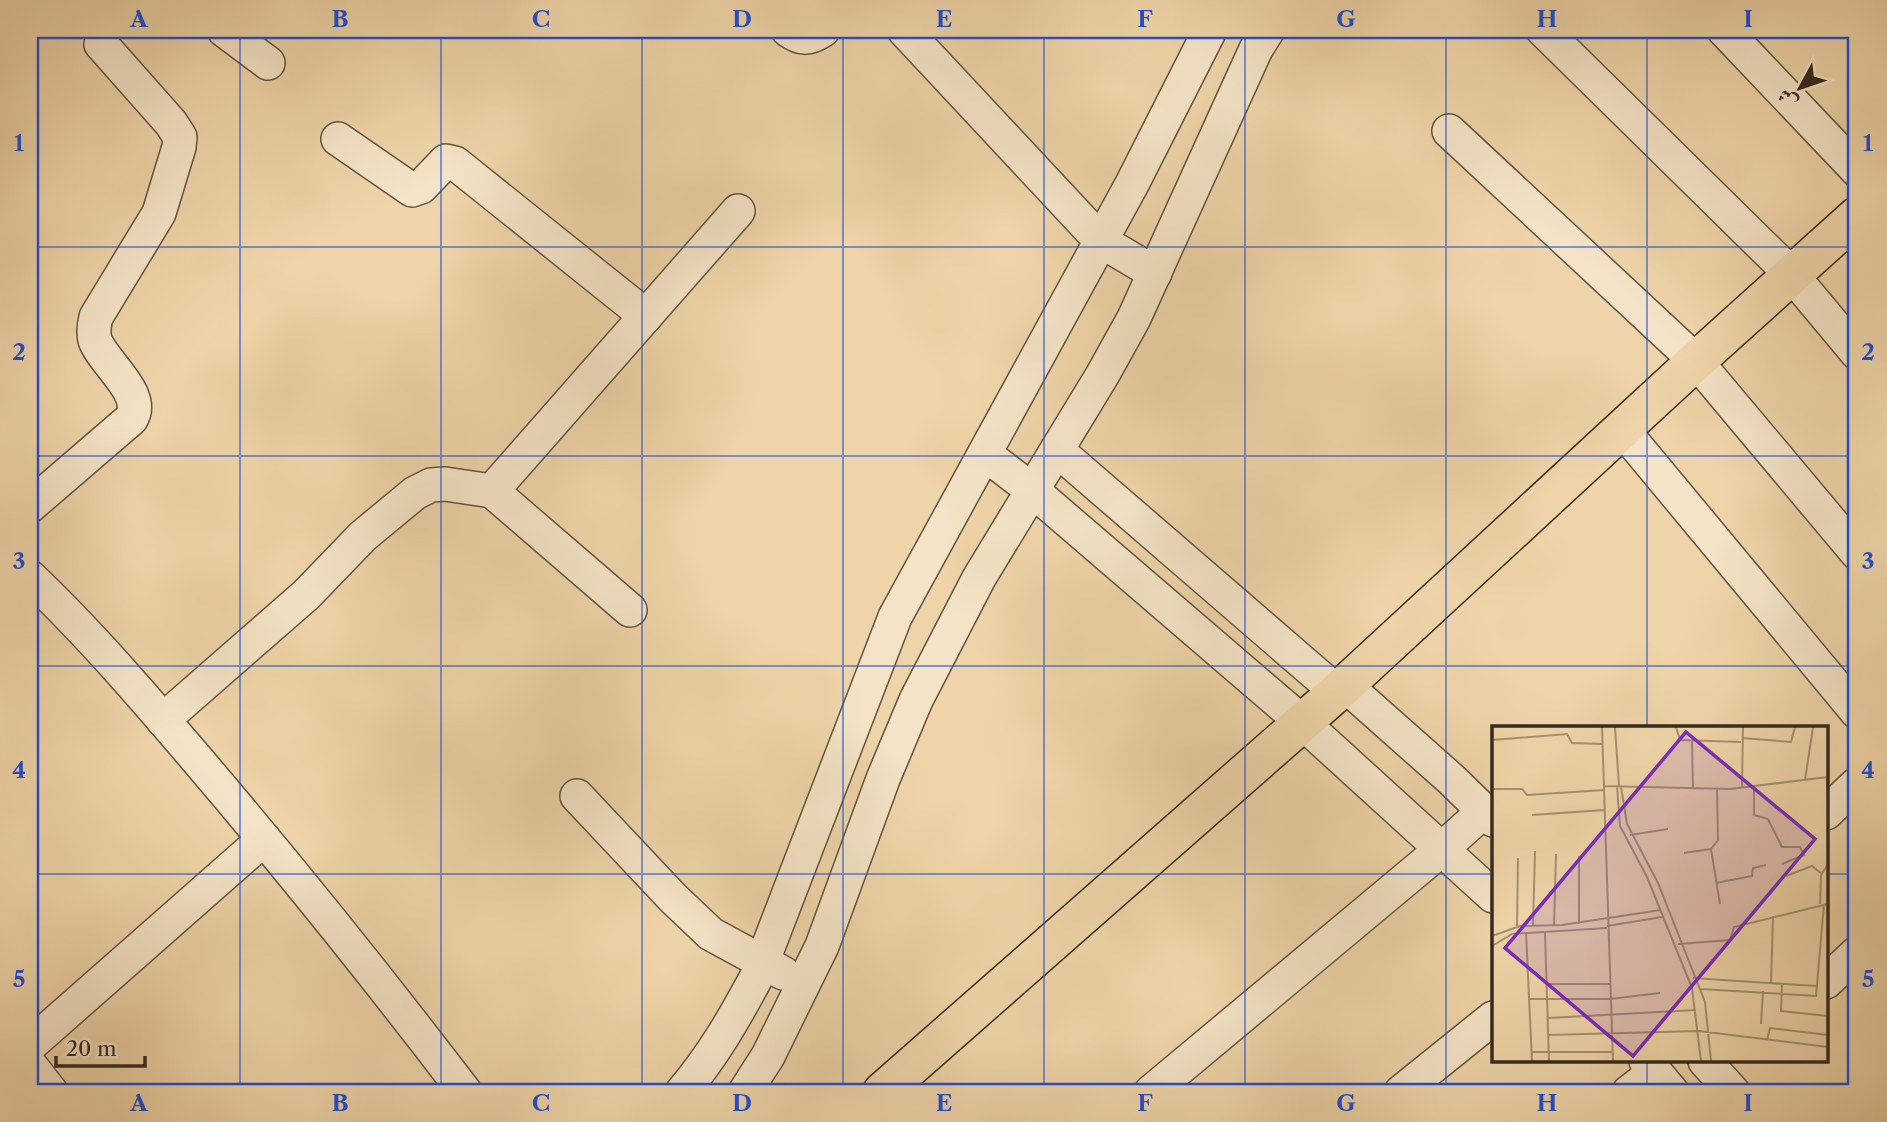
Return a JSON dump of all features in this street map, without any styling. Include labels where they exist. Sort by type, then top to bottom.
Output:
[{"type":"main road","points":[[882,1092],[1341,689],[1857,216]]},
{"type":"street","points":[[30,506],[135,413],[136,403],[98,347],[93,329],[96,317],[159,213],[179,147],[180,137],[171,123],[100,44],[104,30]]},
{"type":"street","points":[[224,30],[268,63]]},
{"type":"street","points":[[788,30],[804,38],[811,38],[823,30]]},
{"type":"street","points":[[904,30],[1101,241],[1155,272]]},
{"type":"street","points":[[682,1092],[705,1066],[730,1026],[762,962],[895,617],[1101,241],[1210,30]]},
{"type":"street","points":[[1543,30],[1791,275],[1857,353]]},
{"type":"street","points":[[1724,30],[1857,170]]},
{"type":"street","points":[[745,1092],[768,1056],[822,946],[883,779],[916,700],[979,578],[1134,318],[1252,36]]},
{"type":"street","points":[[1449,131],[1696,361],[1857,553]]},
{"type":"street","points":[[338,139],[412,190],[421,187],[446,161],[455,163],[646,316]]},
{"type":"street","points":[[492,491],[738,211]]},
{"type":"street","points":[[1622,429],[1857,712]]},
{"type":"street","points":[[1057,450],[1452,780],[1489,815],[1442,849],[1151,1092]]},
{"type":"street","points":[[985,454],[1032,490],[1302,722],[1492,895]]},
{"type":"street","points":[[163,720],[306,595],[363,536],[415,493],[432,485],[445,484],[492,491],[630,610]]},
{"type":"street","points":[[36,594],[106,654],[163,720],[264,839],[465,1092]]},
{"type":"street","points":[[1828,811],[1857,784]]},
{"type":"street","points":[[577,796],[711,934],[804,984]]},
{"type":"street","points":[[30,1045],[264,839]]},
{"type":"street","points":[[1828,980],[1857,953]]},
{"type":"street","points":[[1401,1092],[1492,1019]]},
{"type":"street","points":[[30,1065],[51,1092]]},
{"type":"street","points":[[1629,1092],[1658,1075]]}]
